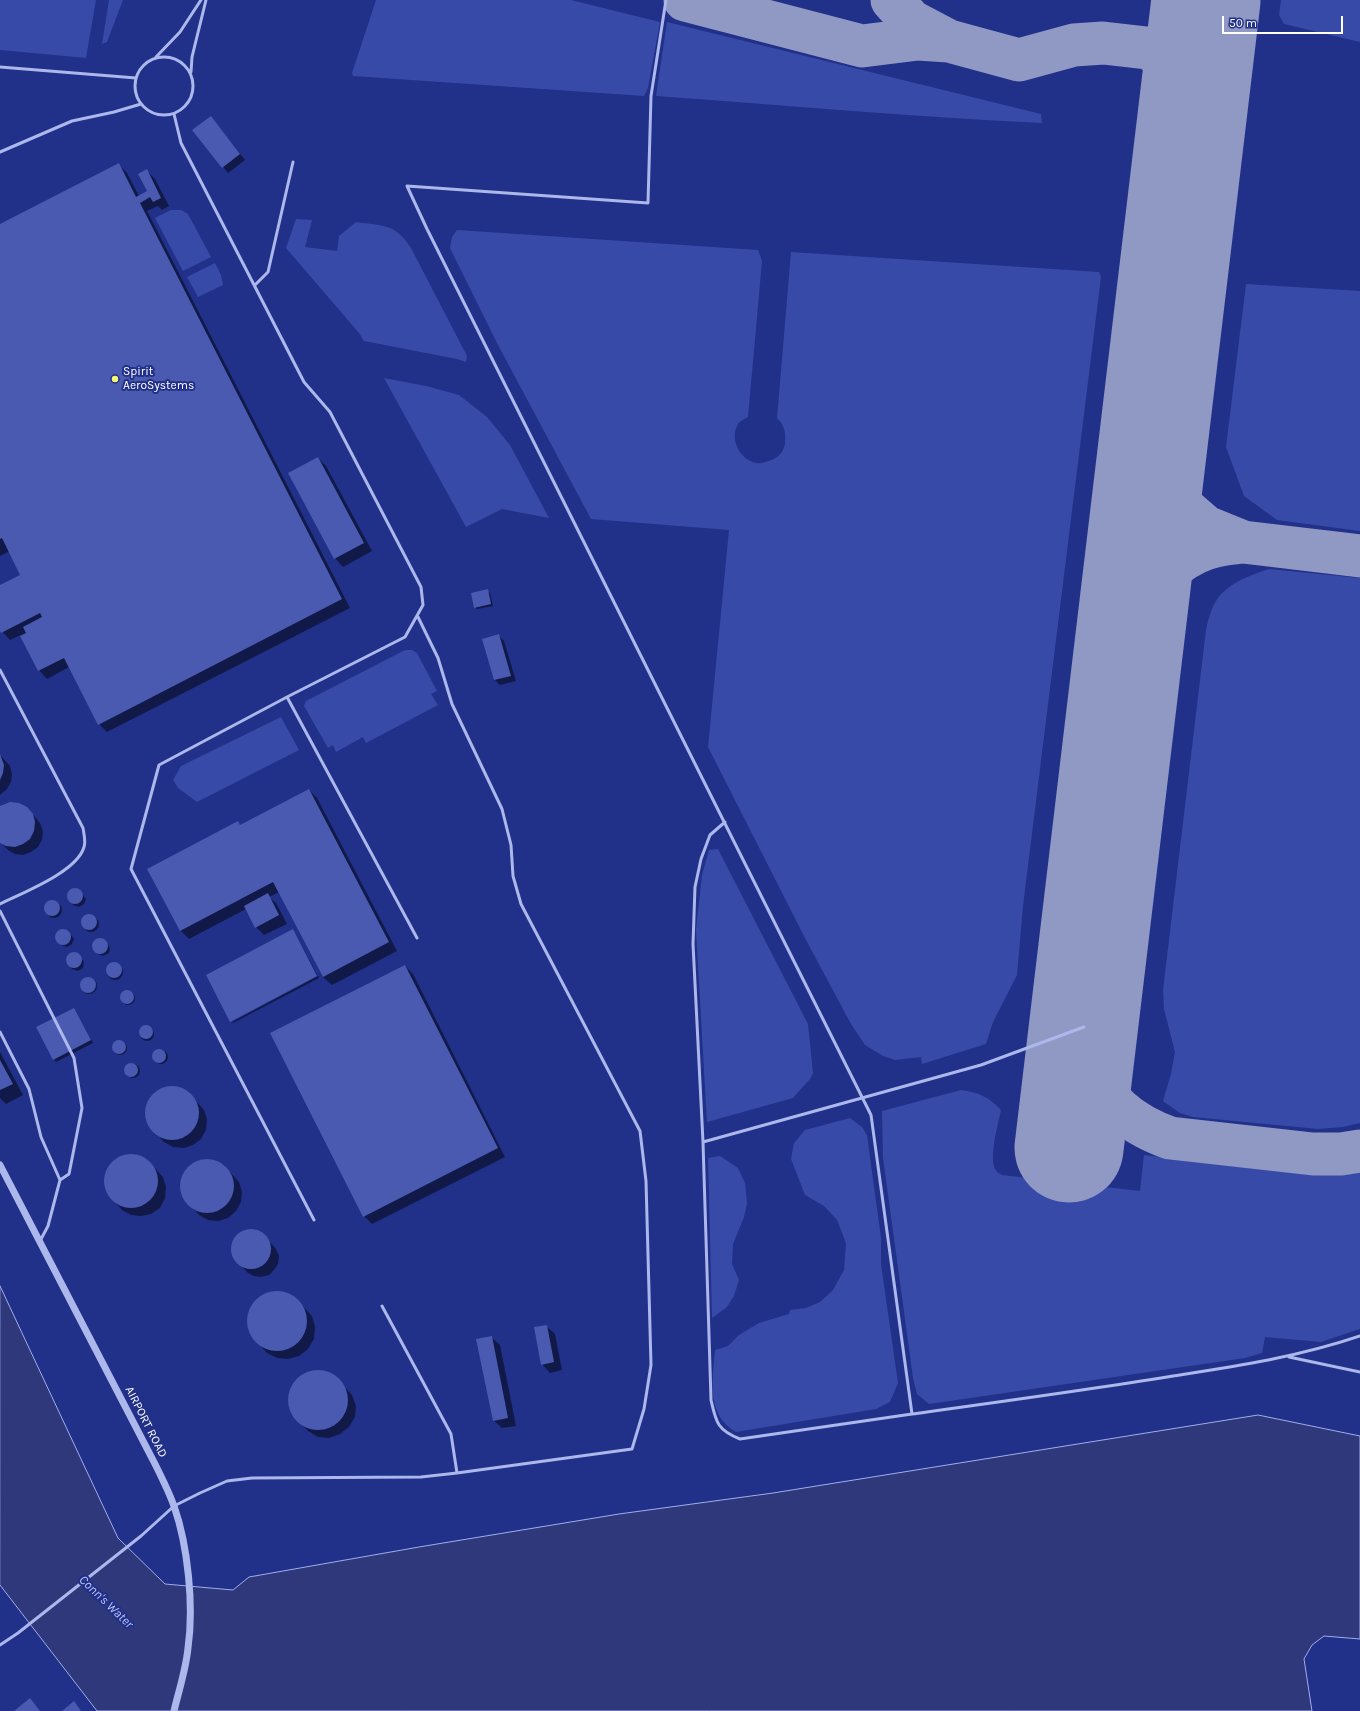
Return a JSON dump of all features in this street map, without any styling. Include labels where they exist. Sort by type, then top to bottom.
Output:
[{"type":"street","name":"AIRPORT ROAD","points":[[0,1165],[155,1464],[174,1506],[182,1539],[189,1593],[190,1622],[188,1649],[174,1711]]},
{"type":"lane","points":[[201,0],[180,32],[156,57],[147,62],[140,69],[136,78],[136,91],[141,104],[147,110],[156,114],[174,114],[189,102],[193,92],[194,82],[191,72],[192,57],[206,0]]},
{"type":"lane","points":[[666,0],[651,96],[648,203],[407,186],[558,493],[725,822],[871,1115],[912,1414]]},
{"type":"lane","points":[[156,57],[166,56],[176,59],[184,64],[191,72]]},
{"type":"lane","points":[[0,67],[136,78]]},
{"type":"lane","points":[[0,152],[72,121],[114,112],[141,104]]},
{"type":"lane","points":[[174,114],[181,142],[304,382],[330,412],[421,587],[424,605],[405,637],[287,697],[159,765],[131,869],[314,1220]]},
{"type":"lane","points":[[255,286],[268,272],[293,162]]},
{"type":"lane","points":[[0,1645],[18,1633],[141,1536],[174,1506],[200,1492],[227,1481],[252,1478],[421,1477],[458,1474],[632,1450],[644,1408],[651,1366],[646,1181],[640,1131],[522,904],[513,876],[511,845],[502,810],[452,704],[438,658],[418,617]]},
{"type":"lane","points":[[0,670],[83,828],[84,847],[72,865],[57,876],[0,904]]},
{"type":"lane","points":[[287,697],[417,938]]},
{"type":"lane","points":[[725,822],[710,835],[700,859],[695,887],[693,944],[703,1142],[711,1400],[715,1418],[725,1433],[740,1438],[1148,1380],[1287,1357],[1360,1336]]},
{"type":"lane","points":[[0,911],[74,1058],[82,1108],[69,1174],[60,1180]]},
{"type":"lane","points":[[703,1142],[981,1065],[1084,1027]]},
{"type":"lane","points":[[0,1032],[29,1089],[41,1137],[60,1180],[48,1226],[40,1241]]},
{"type":"lane","points":[[382,1306],[451,1434],[458,1474]]},
{"type":"lane","points":[[1287,1357],[1360,1372]]},
{"type":"shaded area","points":[[0,0],[96,0],[86,58],[0,50]]},
{"type":"shaded area","points":[[109,0],[123,0],[107,42],[102,44]]},
{"type":"shaded area","points":[[376,0],[571,0],[660,22],[648,88],[644,96],[353,76],[352,73]]},
{"type":"shaded area","points":[[1281,0],[1360,0],[1360,42],[1284,24],[1279,15]]},
{"type":"shaded area","points":[[667,22],[1041,114],[1042,123],[656,96]]},
{"type":"shaded area","points":[[171,210],[181,210],[188,214],[211,257],[183,271],[155,218]]},
{"type":"shaded area","points":[[296,219],[312,220],[305,247],[337,251],[339,236],[356,222],[381,225],[394,230],[399,234],[411,248],[467,356],[466,362],[364,341],[359,333],[286,248]]},
{"type":"shaded area","points":[[457,230],[758,250],[762,261],[748,417],[738,424],[735,436],[741,453],[745,458],[756,463],[765,462],[776,458],[782,452],[785,445],[784,429],[777,418],[791,252],[1099,272],[1101,277],[1023,906],[1017,975],[993,1022],[986,1044],[922,1064],[921,1057],[895,1060],[883,1056],[865,1045],[851,1024],[806,940],[708,747],[729,530],[591,519],[498,345],[450,248],[452,237]]},
{"type":"shaded area","points":[[215,263],[221,275],[223,285],[198,297],[187,277]]},
{"type":"shaded area","points":[[1246,284],[1360,291],[1360,531],[1277,520],[1244,496],[1226,447]]},
{"type":"shaded area","points":[[384,378],[426,386],[459,395],[487,417],[510,445],[549,518],[502,509],[466,527]]},
{"type":"shaded area","points":[[1269,569],[1360,578],[1360,1123],[1343,1127],[1318,1129],[1193,1117],[1180,1113],[1163,1101],[1171,1074],[1175,1052],[1164,1009],[1163,990],[1206,630],[1209,616],[1219,596],[1231,585],[1246,577]]},
{"type":"shaded area","points":[[405,650],[412,650],[417,653],[437,691],[431,694],[438,705],[366,743],[363,737],[336,752],[333,745],[328,748],[304,706],[306,701]]},
{"type":"shaded area","points":[[281,717],[299,750],[197,802],[178,788],[173,780],[181,766]]},
{"type":"shaded area","points":[[718,849],[808,1024],[813,1073],[810,1079],[793,1098],[707,1122],[696,930],[702,875],[709,850]]},
{"type":"shaded area","points":[[961,1090],[973,1092],[983,1096],[1001,1110],[993,1149],[993,1163],[998,1173],[1002,1175],[1140,1191],[1144,1155],[1313,1175],[1360,1172],[1360,1329],[1321,1342],[1265,1337],[1262,1353],[1245,1358],[929,1404],[917,1394],[913,1378],[883,1158],[882,1111]]},
{"type":"shaded area","points":[[850,1118],[862,1127],[867,1135],[881,1238],[881,1264],[898,1383],[890,1402],[876,1409],[736,1432],[726,1425],[719,1416],[715,1406],[713,1396],[713,1373],[715,1350],[728,1346],[739,1335],[759,1323],[789,1314],[790,1310],[806,1308],[820,1302],[833,1290],[844,1270],[846,1243],[837,1220],[824,1206],[805,1195],[791,1159],[794,1143],[805,1130]]},
{"type":"shaded area","points":[[720,1156],[738,1168],[745,1183],[747,1204],[744,1217],[733,1244],[732,1264],[739,1280],[734,1296],[727,1307],[712,1318],[708,1158]]},
{"type":"water","name":"Conn's Water","points":[[0,1286],[118,1538],[165,1584],[233,1590],[249,1577],[419,1547],[619,1514],[773,1493],[1258,1415],[1360,1436],[1360,1639],[1324,1636],[1312,1645],[1304,1659],[1312,1711],[97,1711],[0,1585]]},
{"type":"building","points":[[211,116],[240,154],[222,168],[192,130]]},
{"type":"building","name":"Spirit AeroSystems","points":[[119,163],[136,197],[147,191],[138,174],[147,169],[161,198],[153,202],[150,197],[140,203],[342,599],[98,725],[64,658],[38,671],[20,636],[26,633],[23,627],[42,617],[40,613],[1,633],[0,631],[0,585],[20,575],[2,538],[0,539],[0,224]]},
{"type":"building","points":[[318,457],[364,543],[334,559],[288,473]]},
{"type":"building","points":[[488,589],[491,604],[474,608],[471,593]]},
{"type":"building","points":[[499,634],[511,676],[494,680],[482,639]]},
{"type":"building","points":[[0,754],[4,765],[0,780]]},
{"type":"building","points":[[309,789],[389,942],[323,977],[273,882],[180,931],[147,869],[238,821],[240,825]]},
{"type":"building","points":[[10,802],[19,803],[27,807],[33,814],[35,822],[34,831],[30,839],[15,847],[6,846],[0,843],[0,806]]},
{"type":"building","points":[[72,888],[78,888],[83,893],[81,902],[78,904],[72,904],[67,899],[67,893]]},
{"type":"building","points":[[268,893],[279,915],[255,928],[244,906]]},
{"type":"building","points":[[49,900],[55,900],[60,905],[58,914],[55,916],[49,916],[44,911],[44,905]]},
{"type":"building","points":[[86,914],[92,914],[97,919],[95,928],[92,930],[86,930],[81,925],[81,919]]},
{"type":"building","points":[[60,929],[66,929],[71,934],[69,943],[66,945],[60,945],[55,940],[55,934]]},
{"type":"building","points":[[293,929],[317,976],[230,1022],[206,975]]},
{"type":"building","points":[[97,938],[103,938],[108,943],[106,952],[103,954],[97,954],[92,949],[92,943]]},
{"type":"building","points":[[71,952],[77,952],[82,957],[80,966],[77,968],[71,968],[66,963],[66,957]]},
{"type":"building","points":[[111,962],[117,962],[122,967],[120,976],[117,978],[111,978],[106,973],[106,967]]},
{"type":"building","points":[[405,965],[498,1148],[363,1217],[270,1033]]},
{"type":"building","points":[[85,977],[91,977],[96,982],[94,991],[91,993],[85,993],[80,988],[80,982]]},
{"type":"building","points":[[124,990],[130,990],[134,994],[134,1000],[130,1004],[124,1004],[120,1000],[120,994]]},
{"type":"building","points":[[74,1008],[91,1040],[53,1060],[36,1027]]},
{"type":"building","points":[[143,1025],[149,1025],[153,1029],[153,1035],[149,1039],[143,1039],[139,1035],[139,1029]]},
{"type":"building","points":[[116,1040],[122,1040],[126,1044],[126,1050],[122,1054],[116,1054],[112,1050],[112,1044]]},
{"type":"building","points":[[156,1049],[162,1049],[166,1053],[166,1059],[162,1063],[156,1063],[152,1059],[152,1053]]},
{"type":"building","points":[[0,1060],[13,1084],[0,1090]]},
{"type":"building","points":[[128,1063],[134,1063],[138,1067],[138,1073],[134,1077],[128,1077],[124,1073],[124,1067]]},
{"type":"building","points":[[167,1086],[177,1086],[187,1090],[195,1098],[199,1108],[199,1118],[195,1128],[187,1136],[177,1140],[167,1140],[157,1136],[149,1128],[145,1118],[145,1108],[149,1098],[157,1090]]},
{"type":"building","points":[[126,1154],[136,1154],[146,1158],[154,1166],[158,1176],[158,1186],[154,1196],[146,1204],[136,1208],[126,1208],[116,1204],[108,1196],[104,1186],[104,1176],[108,1166],[116,1158]]},
{"type":"building","points":[[202,1159],[212,1159],[222,1163],[230,1171],[234,1181],[234,1191],[230,1201],[222,1209],[212,1213],[202,1213],[192,1209],[184,1201],[180,1191],[180,1181],[184,1171],[192,1163]]},
{"type":"building","points":[[251,1229],[259,1231],[265,1235],[269,1241],[271,1249],[269,1257],[265,1263],[259,1267],[251,1269],[243,1267],[237,1263],[233,1257],[231,1249],[233,1241],[237,1235],[243,1231]]},
{"type":"building","points":[[277,1291],[294,1296],[302,1304],[307,1321],[302,1338],[294,1346],[277,1351],[260,1346],[252,1338],[247,1321],[252,1304],[260,1296]]},
{"type":"building","points":[[547,1325],[554,1362],[541,1365],[534,1327]]},
{"type":"building","points":[[492,1336],[508,1418],[493,1421],[476,1339]]},
{"type":"building","points":[[318,1370],[335,1375],[343,1383],[348,1400],[343,1417],[335,1425],[318,1430],[301,1425],[293,1417],[288,1400],[293,1383],[301,1375]]},
{"type":"building","points":[[30,1698],[40,1711],[14,1711]]},
{"type":"building","points":[[74,1701],[81,1711],[62,1711]]},
{"type":"taxiway","points":[[685,0],[862,46],[918,39],[949,41],[911,21],[892,0]]},
{"type":"taxiway","points":[[949,41],[1019,60],[1074,45],[1103,43],[1147,48],[1165,46],[1184,34],[1201,14],[1207,2]]},
{"type":"taxiway","points":[[1147,48],[1165,56],[1181,75],[1188,90],[1193,120]]},
{"type":"taxiway","points":[[1130,647],[1146,597],[1158,580],[1176,565],[1196,553],[1216,546],[1243,542],[1206,527],[1183,507],[1158,454],[1157,422]]},
{"type":"taxiway","points":[[1243,542],[1360,556]]},
{"type":"taxiway","points":[[1084,1027],[1089,1060],[1094,1075],[1101,1088],[1119,1109],[1130,1118],[1156,1132],[1170,1138],[1313,1154],[1341,1154],[1360,1151]]},
{"type":"runway","points":[[1069,1148],[1206,0]]},
{"type":"place","name":"Spirit AeroSystems","points":[[115,379]]}]
